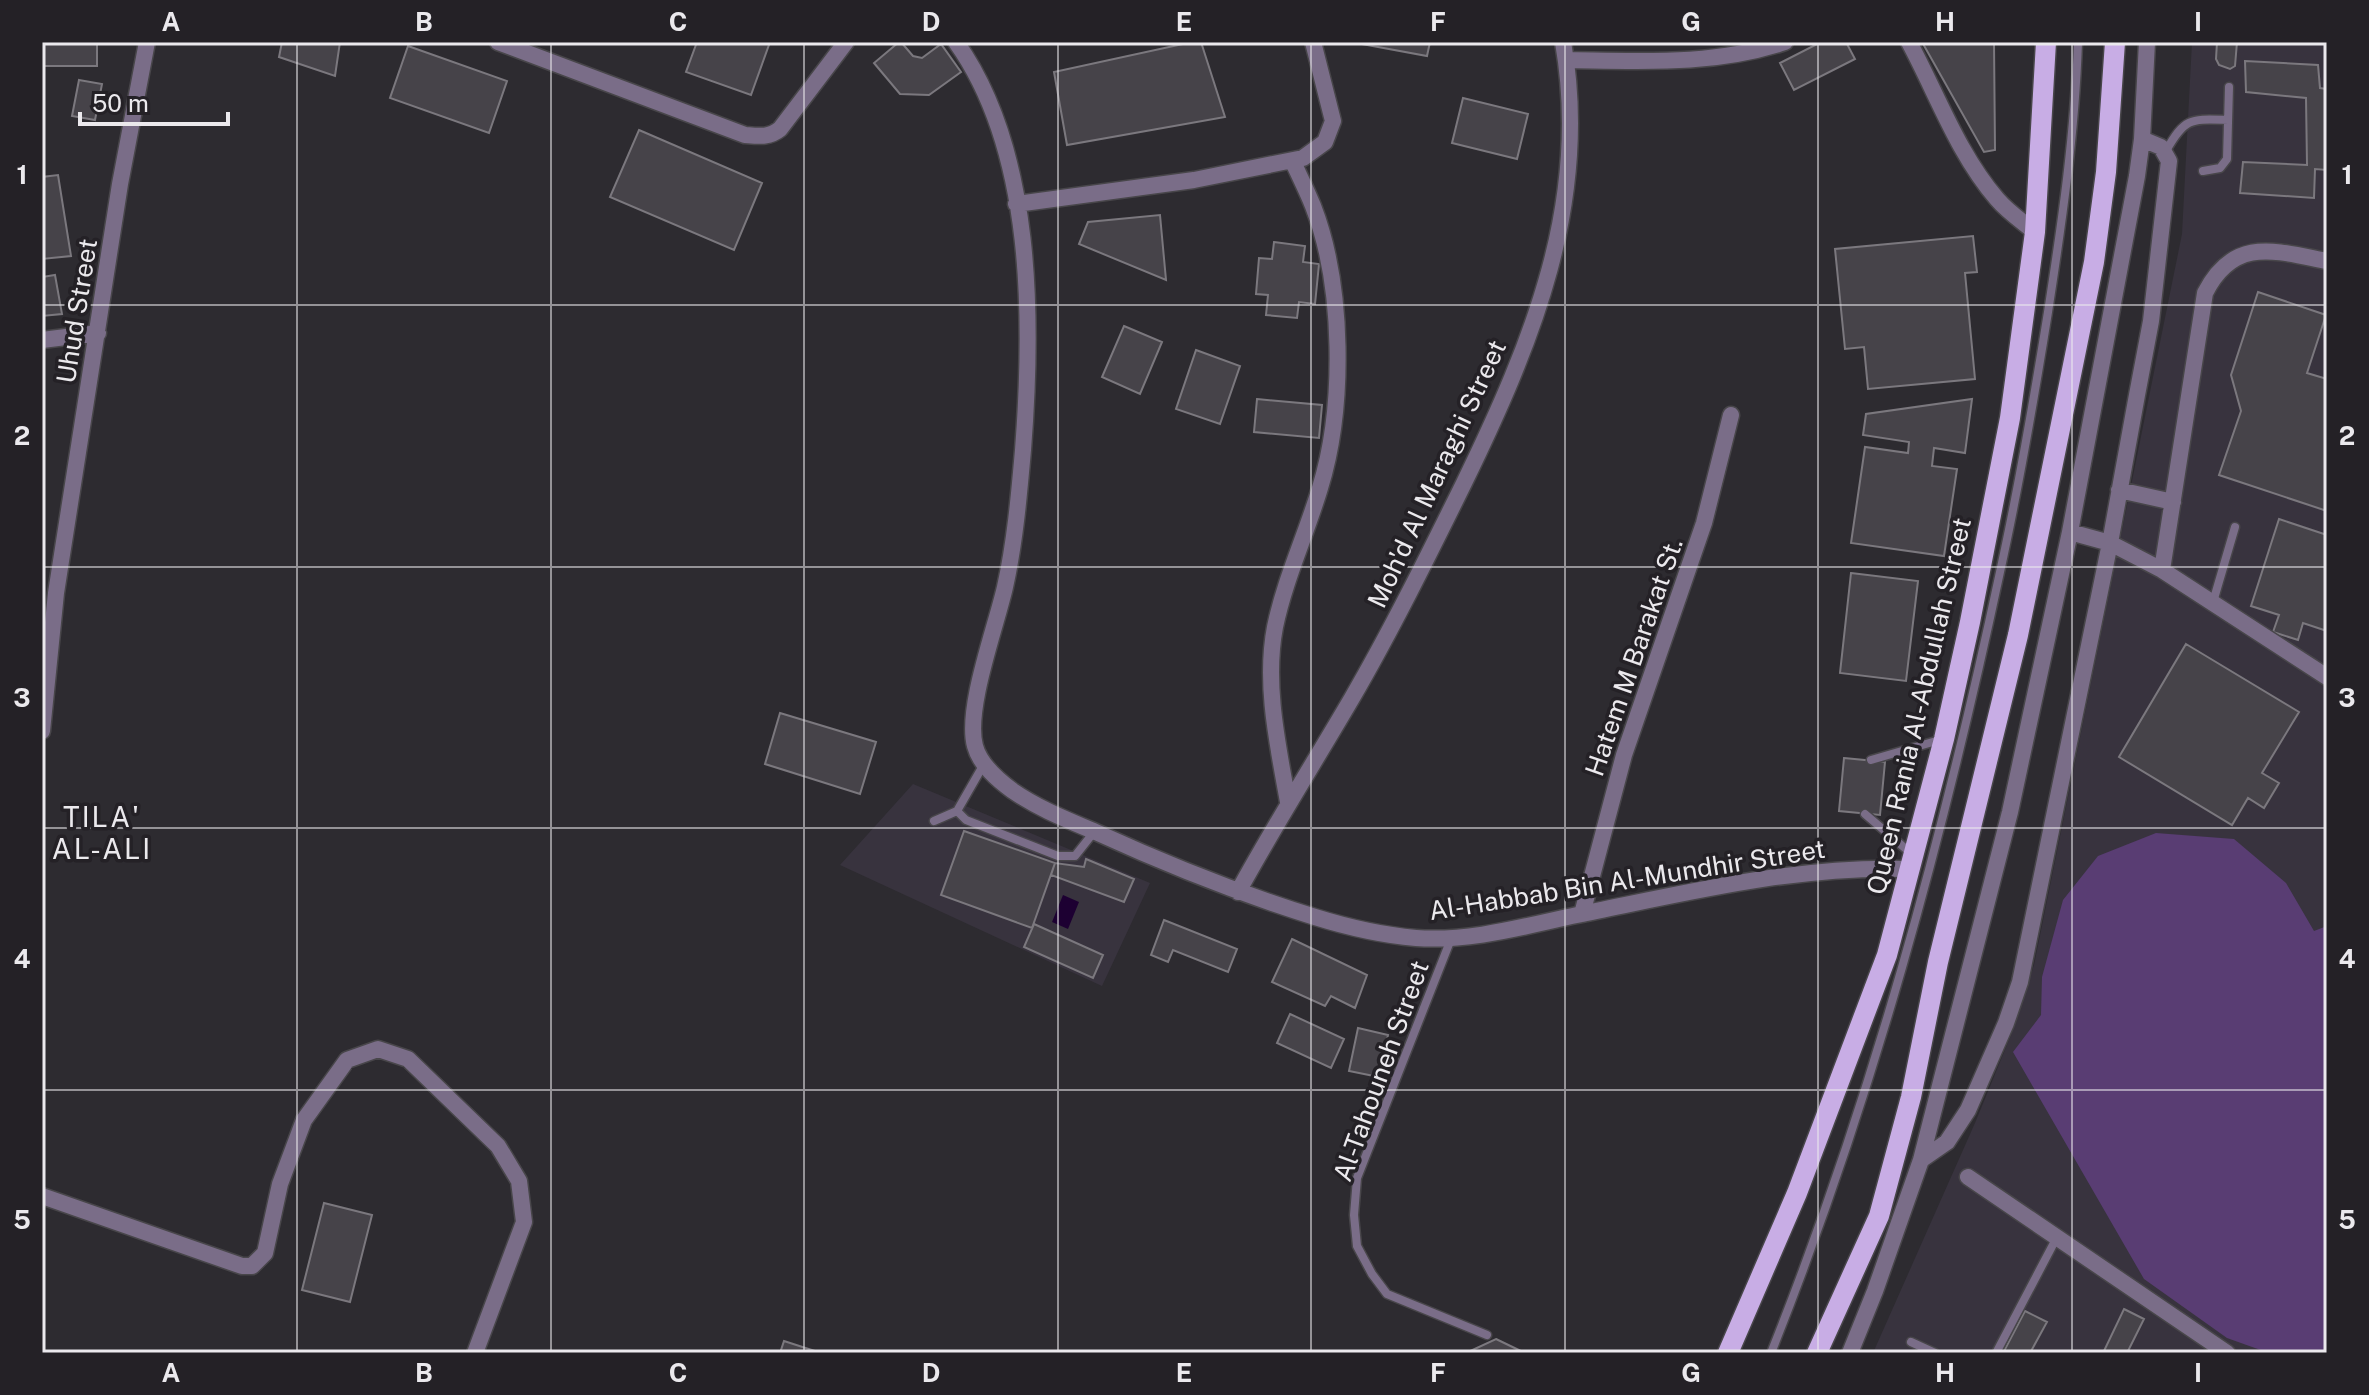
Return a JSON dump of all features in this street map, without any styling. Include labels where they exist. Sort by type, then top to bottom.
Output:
[{"type":"main road","name":"Queen Rania Al-Abdullah Street","points":[[1728,1353],[1797,1193],[1887,955],[1944,739],[2010,418],[2035,232],[2046,42]]},
{"type":"main road","points":[[1817,1353],[1879,1216],[1911,1097],[1947,921],[2018,635],[2094,262],[2106,172],[2115,42]]},
{"type":"street","name":"Uhud Street","points":[[42,731],[49,591],[98,333],[120,184],[147,42]]},
{"type":"street","points":[[498,42],[745,135],[767,136],[787,122],[846,42]]},
{"type":"street","name":"Al-Habbab Bin Al-Mundhir Street","points":[[956,42],[971,64],[997,120],[1009,161],[1024,266],[1027,384],[1018,507],[1006,584],[975,701],[972,732],[976,751],[991,773],[1017,794],[1094,832],[1238,892],[1318,918],[1379,933],[1451,939],[1744,882],[1911,862]]},
{"type":"street","points":[[1016,204],[1194,180],[1293,162],[1314,152],[1325,142],[1333,121],[1313,42]]},
{"type":"street","name":"Moh'd Al Maraghi Street","points":[[1238,892],[1288,802],[1352,699],[1414,583],[1494,420],[1535,321],[1564,214],[1569,179],[1571,124],[1563,42]]},
{"type":"street","points":[[1566,60],[1657,62],[1724,58],[1785,42]]},
{"type":"street","points":[[1909,42],[1983,180],[1999,201],[2035,232]]},
{"type":"street","points":[[1850,1353],[1921,1160],[2010,812],[2070,532],[2142,139],[2147,42]]},
{"type":"street","points":[[1921,1160],[1947,1142],[1968,1110],[2016,994],[2038,897],[2071,722],[2110,543],[2151,321],[2169,161],[2166,151],[2142,139]]},
{"type":"street","points":[[1288,802],[1272,692],[1275,629],[1289,573],[1327,463],[1337,348],[1328,258],[1314,208],[1293,162]]},
{"type":"street","points":[[2162,570],[2205,293],[2213,276],[2226,263],[2242,254],[2260,250],[2327,261]]},
{"type":"street","points":[[42,340],[98,333]]},
{"type":"street","name":"Hatem M Barakat St.","points":[[1582,914],[1624,755],[1704,523],[1731,415]]},
{"type":"street","points":[[2119,490],[2173,502]]},
{"type":"street","points":[[2070,532],[2110,543],[2162,570],[2327,677]]},
{"type":"street","points":[[42,1196],[242,1266],[252,1266],[265,1253],[280,1184],[304,1120],[347,1060],[378,1049],[408,1059],[498,1146],[519,1181],[524,1222],[475,1353]]},
{"type":"street","points":[[1968,1177],[2227,1353]]},
{"type":"lane","points":[[1771,1353],[1819,1230],[1887,1024],[1937,845],[1977,678],[2032,416],[2071,156],[2078,42]]},
{"type":"lane","points":[[2203,171],[2220,168],[2226,163],[2229,87]]},
{"type":"lane","points":[[2166,151],[2177,131],[2186,123],[2198,119],[2228,120]]},
{"type":"lane","points":[[2213,603],[2235,527]]},
{"type":"lane","points":[[1871,760],[1944,739]]},
{"type":"lane","points":[[934,821],[957,811],[984,763]]},
{"type":"lane","points":[[957,811],[966,820],[1058,856],[1075,856],[1094,832]]},
{"type":"lane","points":[[1865,814],[1911,862]]},
{"type":"lane","name":"Al-Tahouneh Street","points":[[1451,939],[1357,1178],[1354,1215],[1357,1246],[1387,1294],[1487,1335]]},
{"type":"lane","points":[[1996,1353],[2057,1237]]},
{"type":"lane","points":[[1911,1342],[1935,1353]]},
{"type":"shaded area","points":[[2192,42],[2327,42],[2327,1353],[1873,1353],[1975,1123],[2011,1035],[2034,965],[2182,234]]},
{"type":"shaded area","points":[[913,784],[1150,883],[1102,986],[840,865]]},
{"type":"shaded area","points":[[2156,833],[2234,839],[2286,883],[2314,931],[2327,926],[2327,1353],[2269,1353],[2227,1338],[2144,1279],[2013,1052],[2041,1015],[2042,977],[2063,900],[2098,856]]},
{"type":"shaded area","points":[[1063,895],[1079,902],[1068,929],[1052,922]]},
{"type":"building","points":[[42,42],[97,42],[97,66],[42,66]]},
{"type":"building","points":[[282,42],[340,42],[335,76],[279,57]]},
{"type":"building","points":[[697,42],[770,42],[751,95],[686,72]]},
{"type":"building","points":[[899,42],[913,56],[922,58],[941,44],[961,72],[929,95],[900,94],[874,63]]},
{"type":"building","points":[[1201,42],[1225,117],[1067,145],[1054,72]]},
{"type":"building","points":[[1351,42],[1430,42],[1427,56]]},
{"type":"building","points":[[1821,42],[1846,42],[1855,59],[1794,90],[1780,63]]},
{"type":"building","points":[[1922,42],[1994,42],[1995,150],[1984,152]]},
{"type":"building","points":[[2217,42],[2237,42],[2235,66],[2230,69],[2219,65],[2216,59]]},
{"type":"building","points":[[408,46],[507,81],[489,133],[390,98]]},
{"type":"building","points":[[2245,61],[2318,65],[2320,88],[2327,89],[2327,170],[2315,169],[2314,198],[2240,193],[2243,162],[2307,165],[2306,98],[2246,92]]},
{"type":"building","points":[[79,80],[102,84],[95,120],[72,116]]},
{"type":"building","points":[[1463,98],[1528,114],[1517,159],[1452,143]]},
{"type":"building","points":[[639,130],[762,183],[734,250],[610,197]]},
{"type":"building","points":[[58,175],[71,256],[42,259],[42,177]]},
{"type":"building","points":[[1160,215],[1166,280],[1079,244],[1088,222]]},
{"type":"building","points":[[1973,236],[1977,272],[1965,273],[1975,379],[1868,389],[1864,347],[1845,349],[1835,249]]},
{"type":"building","points":[[1274,242],[1305,246],[1303,262],[1319,264],[1315,304],[1299,302],[1297,318],[1266,315],[1268,295],[1256,294],[1259,258],[1272,259]]},
{"type":"building","points":[[55,275],[62,314],[42,316],[42,277]]},
{"type":"building","points":[[2258,292],[2326,315],[2307,373],[2327,379],[2327,511],[2219,475],[2241,411],[2231,375]]},
{"type":"building","points":[[1124,326],[1162,342],[1140,394],[1102,377]]},
{"type":"building","points":[[1196,350],[1240,366],[1220,424],[1176,409]]},
{"type":"building","points":[[1257,399],[1322,405],[1319,438],[1254,432]]},
{"type":"building","points":[[1972,399],[1965,453],[1934,448],[1932,466],[1957,469],[1944,556],[1851,543],[1865,447],[1908,453],[1909,442],[1863,435],[1866,414]]},
{"type":"building","points":[[2279,519],[2327,535],[2327,631],[2303,623],[2298,640],[2273,632],[2279,615],[2251,606]]},
{"type":"building","points":[[1851,573],[1918,581],[1906,681],[1840,673]]},
{"type":"building","points":[[2186,644],[2299,712],[2262,773],[2279,783],[2264,808],[2248,798],[2232,825],[2119,757]]},
{"type":"building","points":[[780,713],[876,742],[860,794],[765,764]]},
{"type":"building","points":[[1844,758],[1885,762],[1880,815],[1839,811]]},
{"type":"building","points":[[964,831],[1055,863],[1032,928],[941,895]]},
{"type":"building","points":[[1086,859],[1134,879],[1124,902],[1051,875],[1055,863],[1084,867]]},
{"type":"building","points":[[1164,920],[1237,949],[1228,972],[1173,950],[1168,962],[1151,955]]},
{"type":"building","points":[[1034,924],[1103,955],[1093,978],[1024,947]]},
{"type":"building","points":[[1292,939],[1367,975],[1355,1008],[1331,996],[1325,1006],[1272,982]]},
{"type":"building","points":[[1290,1014],[1344,1039],[1331,1068],[1277,1043]]},
{"type":"building","points":[[1358,1028],[1388,1035],[1379,1077],[1349,1071]]},
{"type":"building","points":[[324,1203],[372,1215],[350,1302],[302,1290]]},
{"type":"building","points":[[2124,1309],[2144,1319],[2127,1353],[2103,1353]]},
{"type":"building","points":[[2025,1311],[2047,1322],[2030,1353],[2003,1353]]},
{"type":"building","points":[[1496,1339],[1525,1353],[1466,1353]]},
{"type":"building","points":[[784,1341],[821,1353],[780,1353]]},
{"type":"district","name":"TILA' AL-ALI","points":[[102,833]]}]
